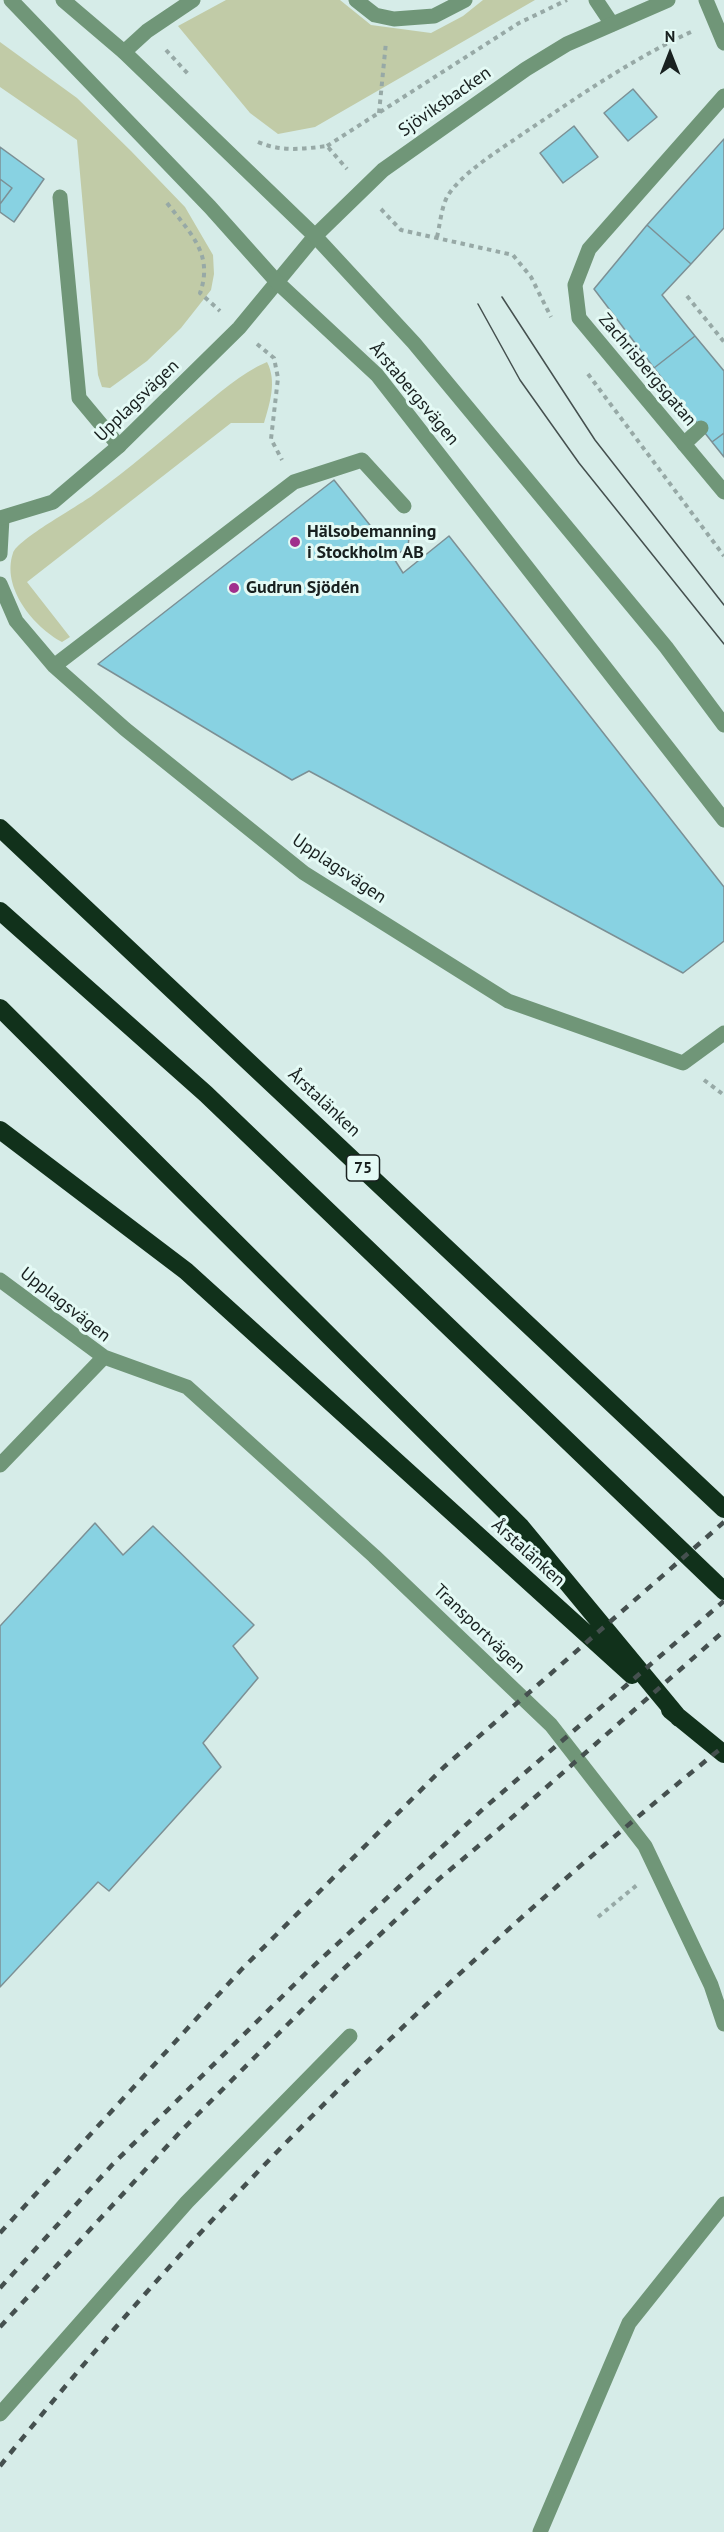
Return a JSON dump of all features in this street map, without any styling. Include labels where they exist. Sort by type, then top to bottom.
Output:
[{"type":"highway","name":"Årstalänken","points":[[0,828],[724,1509]]},
{"type":"highway","points":[[0,911],[206,1094],[724,1591]]},
{"type":"highway","points":[[0,1008],[521,1527],[679,1718]]},
{"type":"highway","name":"Årstalänken","points":[[0,1130],[186,1271],[679,1718],[724,1754]]},
{"type":"street","name":"Årstabergsvägen","points":[[11,0],[210,207],[278,282],[377,375],[724,820]]},
{"type":"street","name":"Årstabergsvägen","points":[[63,0],[124,52],[315,236],[414,343],[666,647],[724,725]]},
{"type":"street","points":[[124,52],[147,31],[193,0]]},
{"type":"street","points":[[356,0],[375,15],[394,19],[434,16],[465,0]]},
{"type":"street","points":[[596,0],[612,24]]},
{"type":"street","name":"Sjöviksbacken","points":[[278,282],[315,236],[363,188],[396,160],[526,69],[567,44],[668,0]]},
{"type":"street","points":[[706,0],[724,43]]},
{"type":"street","name":"Zachrisbergsgatan","points":[[724,96],[589,249],[575,285],[579,318],[724,492]]},
{"type":"street","points":[[60,196],[79,398],[119,447]]},
{"type":"street","name":"Upplagsvägen","points":[[0,554],[1,518],[53,502],[119,447],[239,328],[278,282]]},
{"type":"street","points":[[684,444],[701,429]]},
{"type":"street","points":[[54,666],[294,482],[362,460],[404,506]]},
{"type":"street","name":"Upplagsvägen","points":[[0,584],[16,621],[54,666],[125,729],[304,873],[508,1001],[683,1063],[724,1033]]},
{"type":"street","name":"Upplagsvägen","points":[[0,1280],[104,1357],[0,1465]]},
{"type":"street","name":"Transportvägen","points":[[104,1357],[187,1387],[374,1556],[550,1725],[645,1846],[711,1985],[724,2024]]},
{"type":"street","points":[[0,2414],[187,2202],[350,2036]]},
{"type":"street","points":[[540,2532],[629,2323],[724,2204]]},
{"type":"path","points":[[252,140],[269,147],[295,150],[327,146],[519,23],[567,0]]},
{"type":"path","points":[[437,237],[447,198],[460,182],[497,152],[605,78],[652,50],[716,21]]},
{"type":"path","points":[[147,31],[194,80]]},
{"type":"path","points":[[379,113],[386,40]]},
{"type":"path","points":[[327,146],[401,230],[513,255],[531,277],[554,323]]},
{"type":"path","points":[[164,200],[205,258],[206,276],[200,293],[274,358],[278,378],[278,399],[271,439],[294,482]]},
{"type":"path","points":[[687,296],[724,342]]},
{"type":"path","points":[[584,369],[724,556]]},
{"type":"path","points":[[598,1917],[656,1869]]},
{"type":"green space","points":[[226,0],[340,0],[371,25],[431,33],[463,16],[483,0],[535,0],[315,127],[278,134],[250,113],[178,26]]},
{"type":"green space","points":[[0,42],[77,98],[131,151],[185,207],[213,255],[214,274],[211,290],[181,328],[147,361],[110,388],[102,387],[98,375],[77,140],[0,87]]},
{"type":"green space","points":[[267,362],[272,384],[264,423],[231,423],[27,582],[70,637],[62,642],[41,627],[23,605],[12,580],[11,566],[13,553],[17,547],[106,485],[230,384]]},
{"type":"building","points":[[633,89],[657,117],[628,141],[604,113]]},
{"type":"building","points":[[574,126],[598,157],[563,183],[540,153]]},
{"type":"building","points":[[724,139],[724,228],[691,264],[647,225]]},
{"type":"building","points":[[0,147],[44,179],[14,222],[0,212],[0,204],[12,188],[0,179]]},
{"type":"building","points":[[0,179],[12,188],[0,204]]},
{"type":"building","points":[[647,225],[691,264],[662,295],[695,336],[654,368],[594,289]]},
{"type":"building","points":[[695,336],[724,371],[724,433],[712,442],[654,368]]},
{"type":"building","points":[[724,433],[724,457],[712,442]]},
{"type":"building","points":[[334,480],[381,539],[400,531],[409,537],[408,547],[393,557],[403,573],[449,536],[724,887],[724,941],[683,973],[309,771],[292,780],[98,664]]},
{"type":"building","points":[[95,1523],[123,1555],[153,1526],[254,1625],[233,1646],[258,1678],[203,1743],[221,1767],[109,1891],[98,1882],[0,1987],[0,1626]]},
{"type":"tram line","points":[[502,297],[595,440],[724,605]]},
{"type":"tram line","points":[[478,304],[520,380],[579,463],[724,644]]},
{"type":"railway","points":[[0,2233],[241,1970],[444,1767],[724,1522]]},
{"type":"railway","points":[[0,2288],[112,2165],[307,1972],[483,1809],[724,1601]]},
{"type":"railway","points":[[0,2327],[182,2130],[335,1977],[439,1879],[724,1631]]},
{"type":"railway","points":[[0,2466],[82,2366],[167,2270],[253,2176],[342,2086],[528,1912],[724,1746]]},
{"type":"place","name":"Hälsobemanning i Stockholm AB","points":[[295,542]]},
{"type":"place","name":"Gudrun Sjödén","points":[[234,588]]}]
